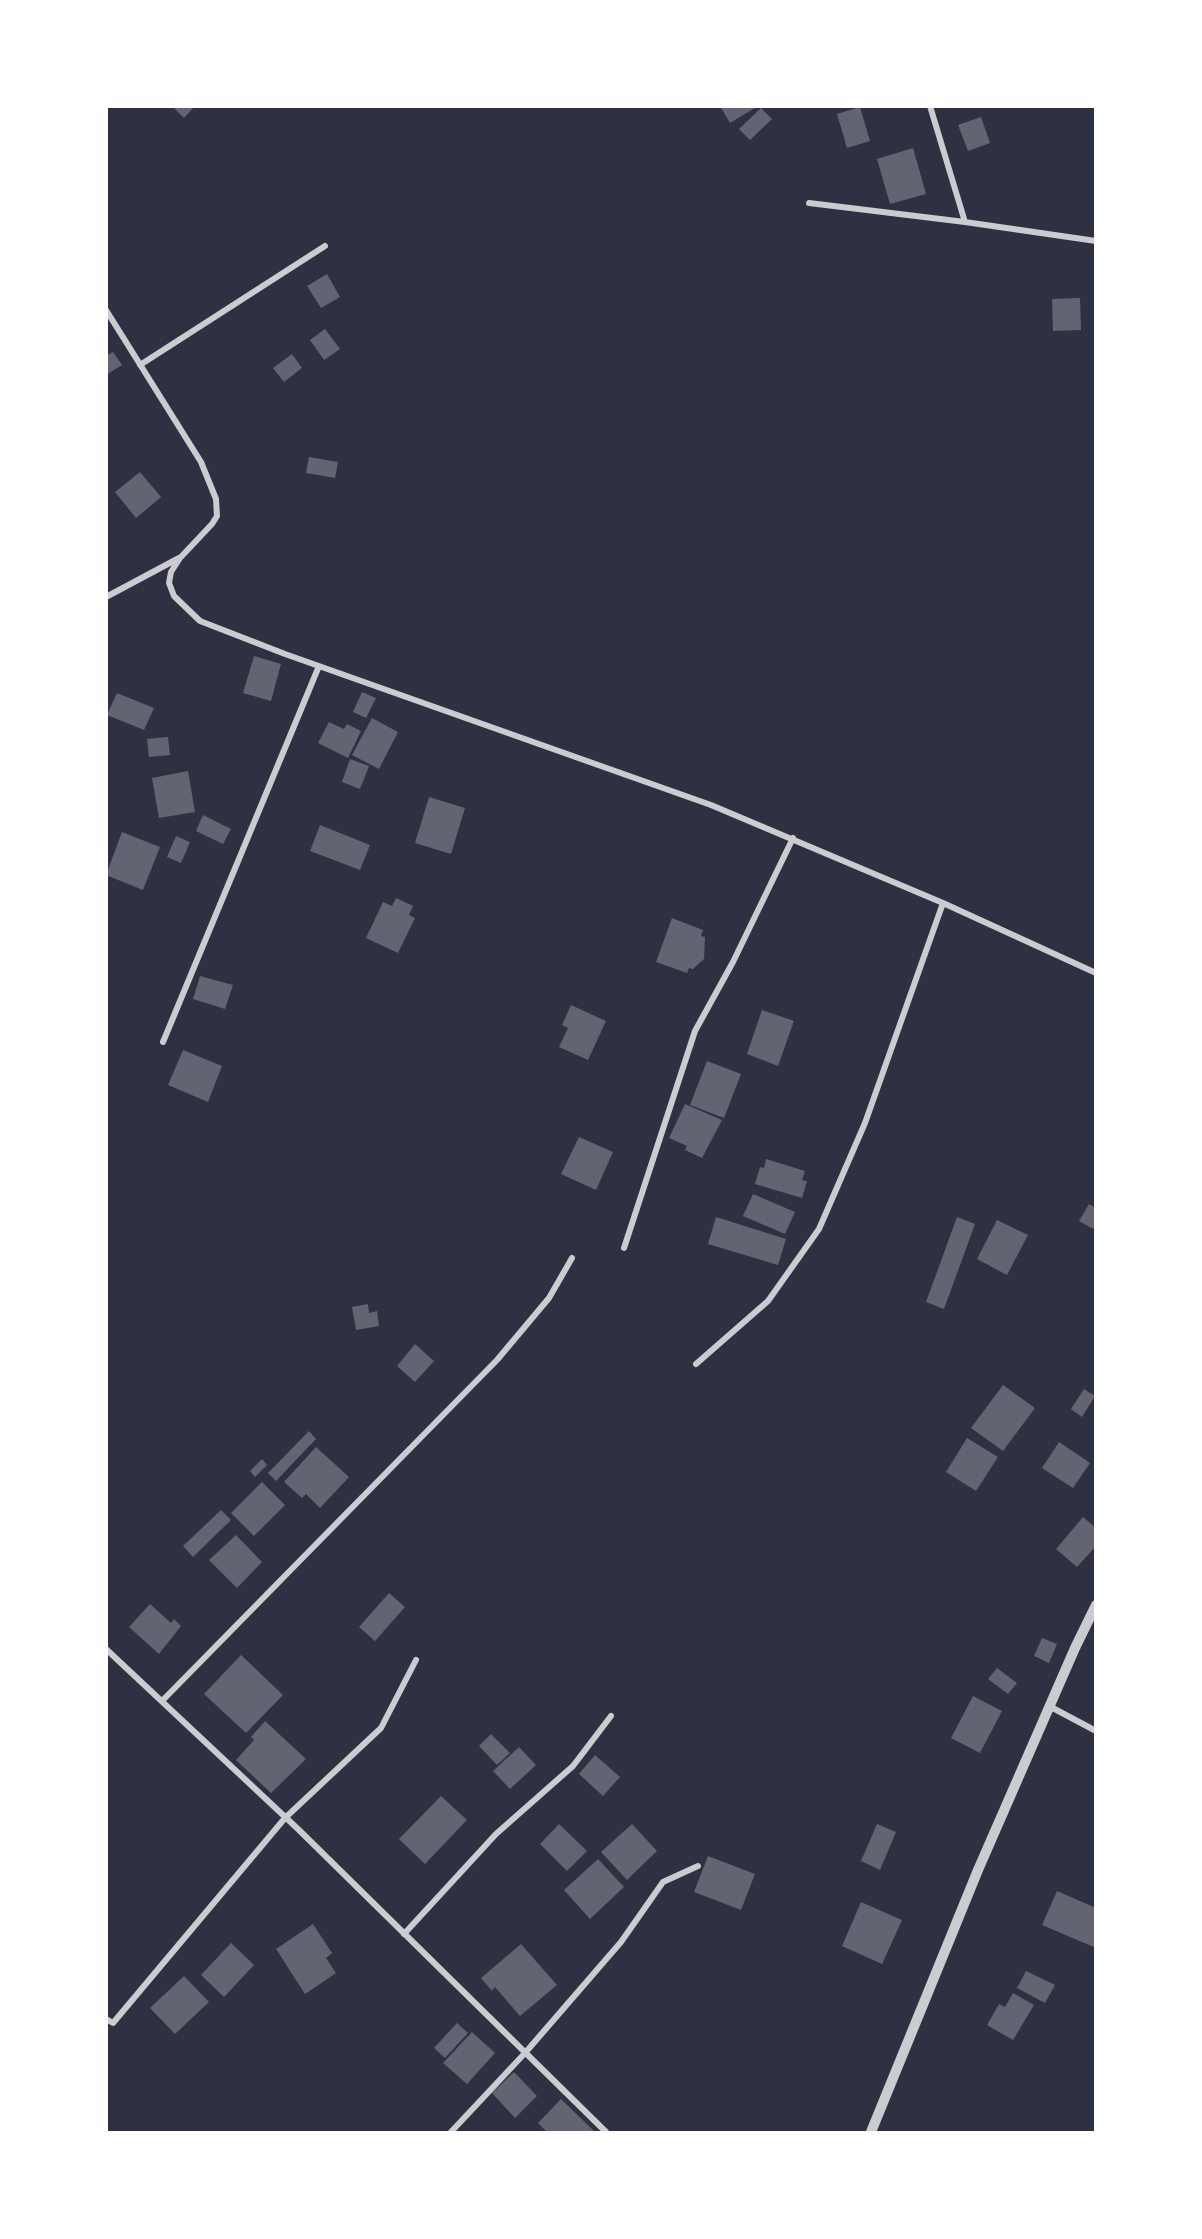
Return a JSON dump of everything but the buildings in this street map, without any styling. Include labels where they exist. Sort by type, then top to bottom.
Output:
[{"type":"street","points":[[930,106],[965,222]]},
{"type":"street","points":[[809,204],[965,222],[1095,241]]},
{"type":"street","points":[[140,365],[325,246]]},
{"type":"street","points":[[106,310],[201,462],[216,499],[217,516],[180,558],[171,572],[169,583],[174,596],[200,621],[319,666],[711,805],[943,903],[1095,973]]},
{"type":"street","points":[[106,597],[180,558]]},
{"type":"street","points":[[163,1042],[319,666]]},
{"type":"street","points":[[624,1248],[695,1031],[733,962],[793,838]]},
{"type":"street","points":[[696,1364],[768,1301],[819,1229],[865,1124],[943,903]]},
{"type":"street","points":[[162,1701],[497,1360],[549,1298],[572,1258]]},
{"type":"street","points":[[871,2133],[978,1870],[1095,1605]]},
{"type":"street","points":[[106,1649],[285,1818],[606,2133]]},
{"type":"street","points":[[106,2019],[113,2023],[285,1818],[381,1728],[416,1660]]},
{"type":"street","points":[[1049,1706],[1095,1731]]},
{"type":"street","points":[[404,1934],[496,1834],[573,1766],[611,1716]]},
{"type":"street","points":[[451,2133],[525,2053],[621,1942],[663,1882],[698,1866]]}]
